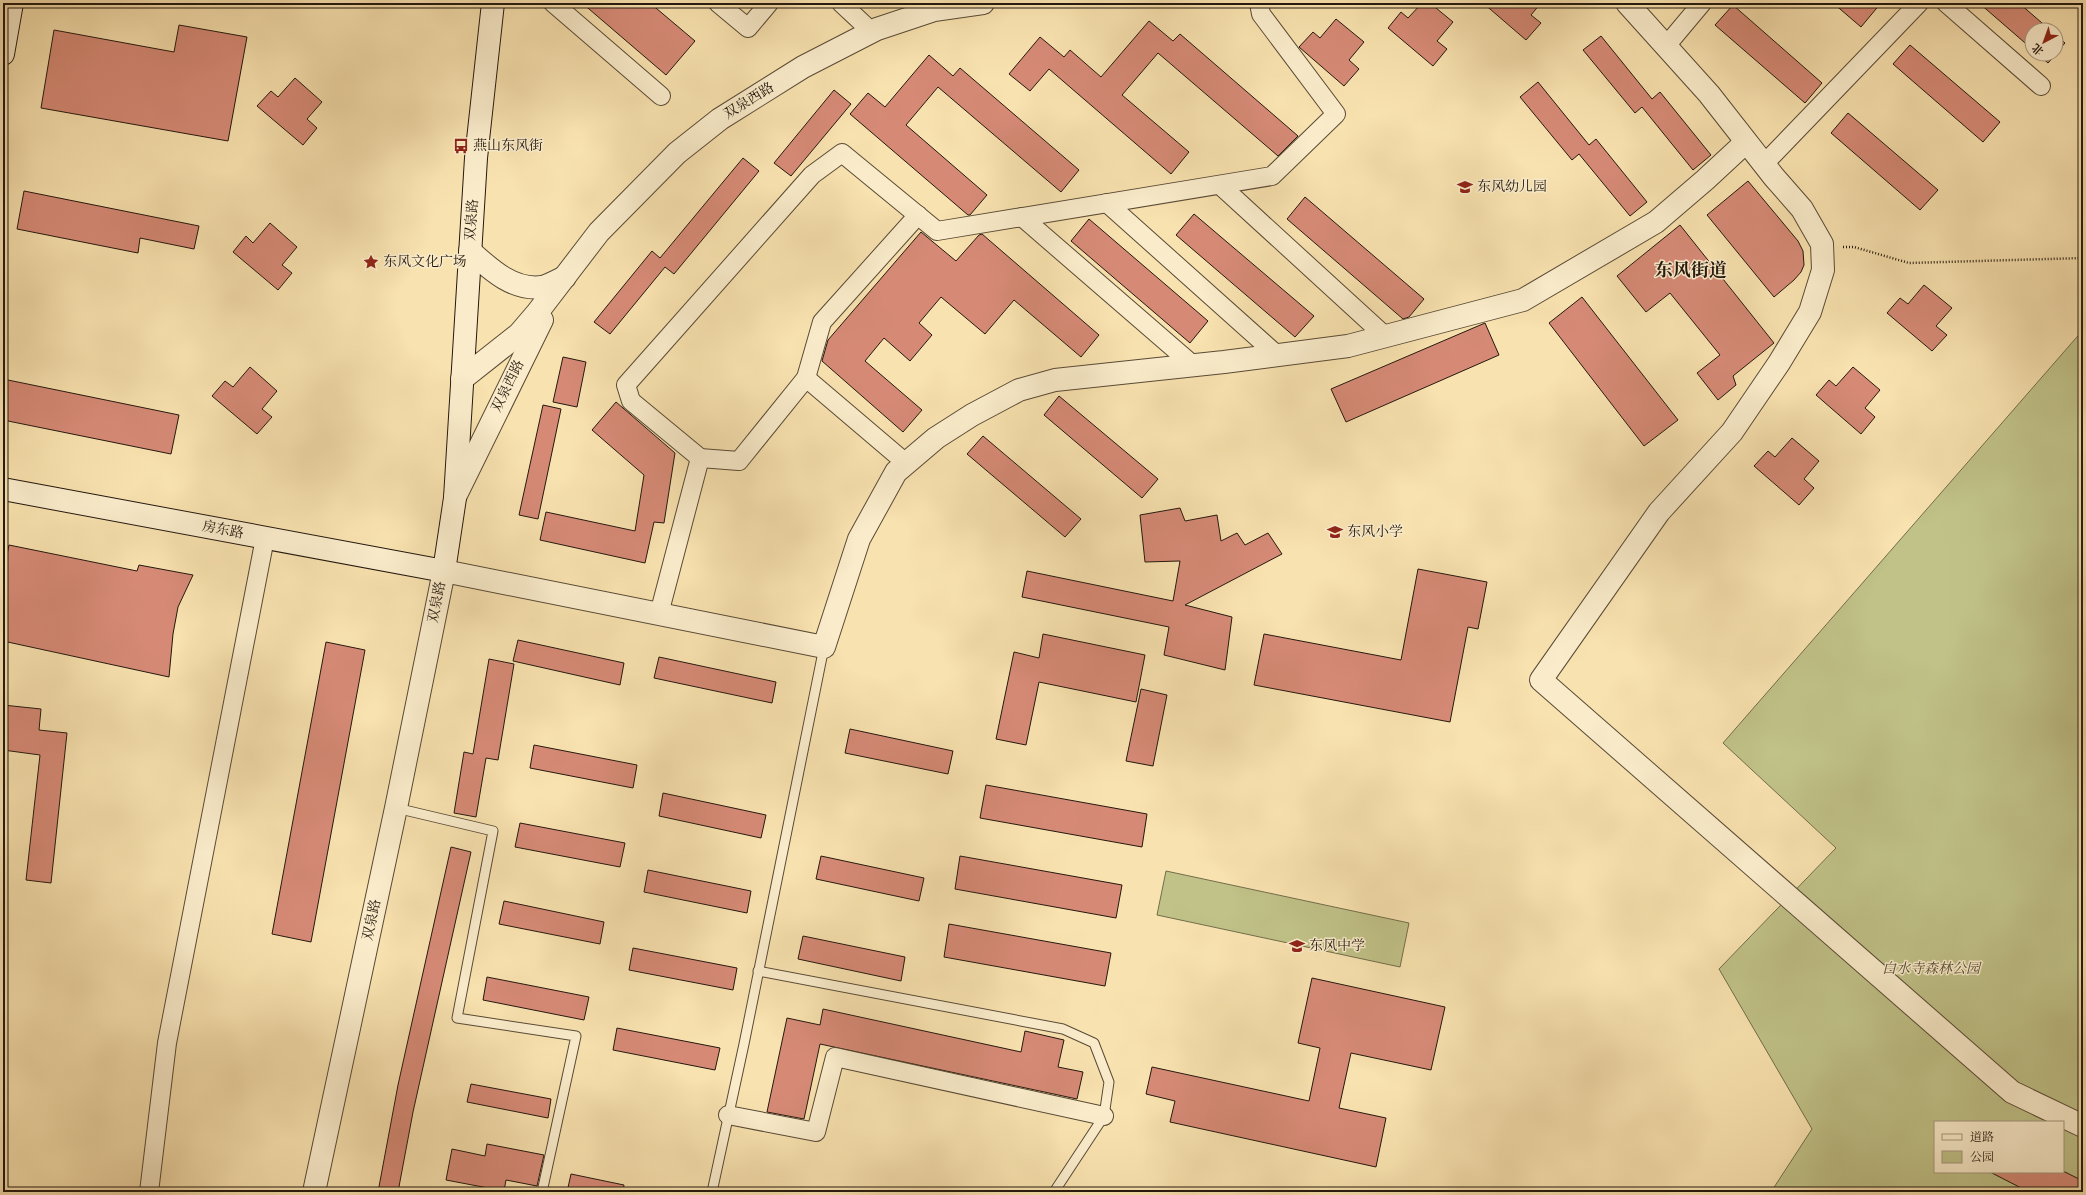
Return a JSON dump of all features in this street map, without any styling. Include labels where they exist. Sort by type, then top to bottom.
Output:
[{"type":"street","points":[[3,54],[12,3]]},
{"type":"street","name":"双泉路","points":[[314,1192],[396,808],[444,571],[455,498],[476,158],[493,3]]},
{"type":"street","points":[[553,3],[661,96]]},
{"type":"street","points":[[718,3],[748,28],[769,3]]},
{"type":"street","points":[[841,3],[872,32]]},
{"type":"street","name":"双泉西路","points":[[462,379],[519,334],[599,232],[677,153],[720,119],[803,67],[872,32],[934,10],[983,3]]},
{"type":"street","points":[[918,216],[822,322],[806,378],[739,461],[700,458],[631,401],[626,385],[812,175],[842,153],[937,231],[1272,176],[1336,114],[1261,14],[1258,3]]},
{"type":"street","points":[[1627,3],[1709,94],[1746,142],[1802,209],[1822,248],[1823,270],[1810,312],[1779,363],[1732,432],[1659,512],[1541,680],[2012,1092],[2083,1126]]},
{"type":"street","points":[[1666,46],[1702,3]]},
{"type":"street","points":[[1764,164],[1919,3]]},
{"type":"street","points":[[1946,3],[2041,86]]},
{"type":"street","points":[[824,647],[860,539],[896,472],[936,438],[972,415],[1019,390],[1055,380],[1348,346],[1523,300],[1656,222],[1706,180],[1746,142]]},
{"type":"street","points":[[1220,185],[1385,336]]},
{"type":"street","points":[[1107,203],[1276,355]]},
{"type":"street","points":[[1022,217],[1193,365]]},
{"type":"street","points":[[470,251],[496,274],[522,286],[543,287],[565,277]]},
{"type":"street","name":"双泉西路","points":[[455,498],[525,350],[565,277]]},
{"type":"street","points":[[806,378],[906,463]]},
{"type":"street","points":[[659,614],[700,458]]},
{"type":"street","name":"房东路","points":[[3,489],[444,571],[824,647]]},
{"type":"street","points":[[149,1192],[167,1043],[265,538]]},
{"type":"street","points":[[728,1115],[816,1132],[835,1057],[1104,1116]]},
{"type":"lane","points":[[712,1192],[824,647]]},
{"type":"lane","points":[[396,808],[494,831],[457,1018],[576,1036],[542,1192]]},
{"type":"lane","points":[[758,971],[1063,1029],[1094,1042],[1109,1082],[1104,1116],[1054,1192]]},
{"type":"path","points":[[1822,248],[1854,247],[1909,263],[2083,258]]},
{"type":"green space","name":"白水寺森林公园","points":[[2083,330],[2083,1192],[1771,1192],[1812,1129],[1719,969],[1836,848],[1723,743]]},
{"type":"green space","points":[[1166,871],[1409,923],[1400,967],[1157,915]]},
{"type":"building","points":[[582,3],[650,3],[695,41],[666,75]]},
{"type":"building","points":[[1422,3],[1430,3],[1453,22],[1437,41],[1447,49],[1433,66],[1388,28],[1401,12],[1408,18]]},
{"type":"building","points":[[1483,3],[1541,3],[1531,15],[1541,23],[1526,40]]},
{"type":"building","points":[[1833,3],[1881,3],[1861,27]]},
{"type":"building","points":[[1979,3],[2019,3],[2041,22],[2024,22],[2024,42]]},
{"type":"building","points":[[1733,5],[1822,83],[1805,103],[1715,25]]},
{"type":"building","points":[[1336,19],[1364,42],[1349,60],[1359,69],[1344,86],[1299,47],[1313,32],[1320,38]]},
{"type":"building","points":[[1149,21],[1173,41],[1180,34],[1298,136],[1278,156],[1158,53],[1122,95],[1189,152],[1171,174],[1049,69],[1030,91],[1009,74],[1040,37],[1064,57],[1070,50],[1101,77]]},
{"type":"building","points":[[179,25],[247,37],[228,141],[41,108],[54,30],[174,52]]},
{"type":"building","points":[[1601,36],[1652,99],[1660,92],[1711,155],[1693,170],[1642,107],[1635,113],[1583,50]]},
{"type":"building","points":[[1910,45],[2000,122],[1983,142],[1893,64]]},
{"type":"building","points":[[929,55],[953,76],[960,68],[1079,170],[1061,192],[938,87],[906,125],[987,195],[970,215],[968,215],[850,114],[868,93],[885,107]]},
{"type":"building","points":[[295,78],[322,102],[307,119],[317,128],[303,145],[257,106],[271,91],[278,97]]},
{"type":"building","points":[[1538,82],[1589,145],[1596,139],[1647,202],[1630,216],[1579,154],[1572,160],[1520,97]]},
{"type":"building","points":[[834,90],[851,104],[791,176],[774,163]]},
{"type":"building","points":[[1848,113],[1938,190],[1920,210],[1831,133]]},
{"type":"building","points":[[743,158],[759,171],[674,274],[665,267],[610,334],[594,322],[652,251],[660,258]]},
{"type":"building","points":[[1748,181],[1798,241],[1803,251],[1804,265],[1801,272],[1774,297],[1707,215]]},
{"type":"building","points":[[24,191],[199,226],[194,249],[140,238],[138,253],[17,229]]},
{"type":"building","points":[[1305,197],[1424,299],[1409,317],[1403,319],[1287,219]]},
{"type":"building","points":[[1194,214],[1314,316],[1295,337],[1176,235]]},
{"type":"building","points":[[1089,219],[1208,321],[1190,343],[1071,241]]},
{"type":"building","points":[[270,223],[297,247],[282,265],[292,273],[278,290],[233,252],[246,236],[253,243]]},
{"type":"building","points":[[1680,225],[1774,343],[1733,376],[1736,385],[1718,400],[1697,373],[1720,355],[1670,293],[1646,312],[1617,276]]},
{"type":"building","points":[[921,232],[956,261],[979,235],[982,234],[1099,335],[1081,357],[1014,300],[985,334],[941,297],[919,323],[932,335],[910,361],[884,338],[865,361],[922,410],[903,432],[822,361],[828,340]]},
{"type":"building","points":[[1924,285],[1952,308],[1936,326],[1947,335],[1932,351],[1887,313],[1900,298],[1908,304]]},
{"type":"building","points":[[1582,297],[1678,420],[1644,446],[1549,323]]},
{"type":"building","points":[[1485,323],[1499,355],[1346,422],[1331,389]]},
{"type":"building","points":[[563,357],[586,362],[577,407],[553,402]]},
{"type":"building","points":[[250,367],[277,391],[262,409],[272,417],[257,434],[212,396],[225,381],[233,387]]},
{"type":"building","points":[[1853,367],[1880,390],[1865,408],[1875,417],[1861,434],[1816,395],[1829,380],[1836,386]]},
{"type":"building","points":[[3,379],[179,415],[171,454],[3,420]]},
{"type":"building","points":[[1059,396],[1158,479],[1142,498],[1044,415]]},
{"type":"building","points":[[616,402],[675,453],[664,523],[654,522],[645,563],[540,540],[546,512],[635,531],[644,475],[592,430]]},
{"type":"building","points":[[543,405],[561,409],[538,519],[519,515]]},
{"type":"building","points":[[983,436],[1081,519],[1065,537],[967,454]]},
{"type":"building","points":[[1792,438],[1819,461],[1804,479],[1814,488],[1799,505],[1754,466],[1768,451],[1775,457]]},
{"type":"building","points":[[1180,508],[1185,521],[1217,515],[1221,541],[1237,533],[1245,545],[1268,533],[1282,554],[1185,605],[1232,617],[1225,670],[1164,655],[1169,627],[1022,597],[1027,571],[1173,601],[1180,561],[1145,562],[1140,515]]},
{"type":"building","points":[[9,545],[137,571],[139,565],[193,575],[178,607],[173,634],[169,677],[3,641],[3,574]]},
{"type":"building","points":[[1418,569],[1487,582],[1478,629],[1468,627],[1450,722],[1254,685],[1264,634],[1401,660]]},
{"type":"building","points":[[1043,634],[1145,655],[1136,702],[1039,682],[1026,745],[996,739],[1014,652],[1039,658]]},
{"type":"building","points":[[518,640],[624,663],[620,685],[513,661]]},
{"type":"building","points":[[326,642],[365,650],[311,942],[272,934]]},
{"type":"building","points":[[659,657],[776,682],[772,703],[654,678]]},
{"type":"building","points":[[489,659],[514,664],[498,760],[486,758],[476,817],[454,813],[464,752],[473,754]]},
{"type":"building","points":[[1141,689],[1167,695],[1153,766],[1126,761]]},
{"type":"building","points":[[3,705],[41,709],[39,730],[67,733],[51,883],[26,880],[40,755],[3,750]]},
{"type":"building","points":[[850,729],[953,751],[948,774],[845,753]]},
{"type":"building","points":[[534,745],[637,765],[633,788],[530,768]]},
{"type":"building","points":[[986,785],[1147,814],[1142,847],[980,818]]},
{"type":"building","points":[[663,793],[766,815],[761,838],[659,816]]},
{"type":"building","points":[[520,823],[625,843],[620,867],[515,847]]},
{"type":"building","points":[[451,847],[471,852],[413,1112],[398,1192],[378,1192],[398,1085]]},
{"type":"building","points":[[821,856],[924,878],[919,901],[816,879]]},
{"type":"building","points":[[960,856],[1122,885],[1116,918],[955,889]]},
{"type":"building","points":[[648,870],[751,891],[747,913],[644,892]]},
{"type":"building","points":[[504,901],[604,922],[600,944],[499,924]]},
{"type":"building","points":[[949,924],[1111,953],[1105,986],[944,957]]},
{"type":"building","points":[[803,936],[905,957],[901,981],[798,959]]},
{"type":"building","points":[[633,948],[737,968],[733,990],[629,970]]},
{"type":"building","points":[[487,977],[589,997],[584,1020],[483,1000]]},
{"type":"building","points":[[1312,978],[1445,1007],[1431,1070],[1351,1053],[1339,1108],[1386,1118],[1376,1167],[1170,1122],[1175,1101],[1146,1094],[1152,1067],[1309,1101],[1320,1048],[1298,1043]]},
{"type":"building","points":[[823,1009],[1021,1052],[1025,1031],[1064,1040],[1058,1067],[1083,1072],[1077,1099],[820,1044],[804,1119],[767,1112],[787,1018],[820,1025]]},
{"type":"building","points":[[617,1028],[720,1048],[715,1070],[613,1050]]},
{"type":"building","points":[[471,1084],[551,1099],[548,1118],[467,1102]]},
{"type":"building","points":[[487,1144],[544,1155],[537,1186],[506,1180],[504,1191],[446,1180],[452,1149],[485,1156]]},
{"type":"building","points":[[2065,1172],[2083,1181],[2083,1192],[2029,1192],[1992,1173]]},
{"type":"building","points":[[571,1174],[624,1185],[623,1192],[567,1192]]},
{"type":"place","name":"燕山东风街","points":[[461,146]]},
{"type":"place","name":"东风幼儿园","points":[[1465,187]]},
{"type":"place","name":"东风文化广场","points":[[371,262]]},
{"type":"place","name":"东风小学","points":[[1335,532]]},
{"type":"place","name":"东风中学","points":[[1297,946]]},
{"type":"district","name":"东风街道","points":[[1691,271]]}]
